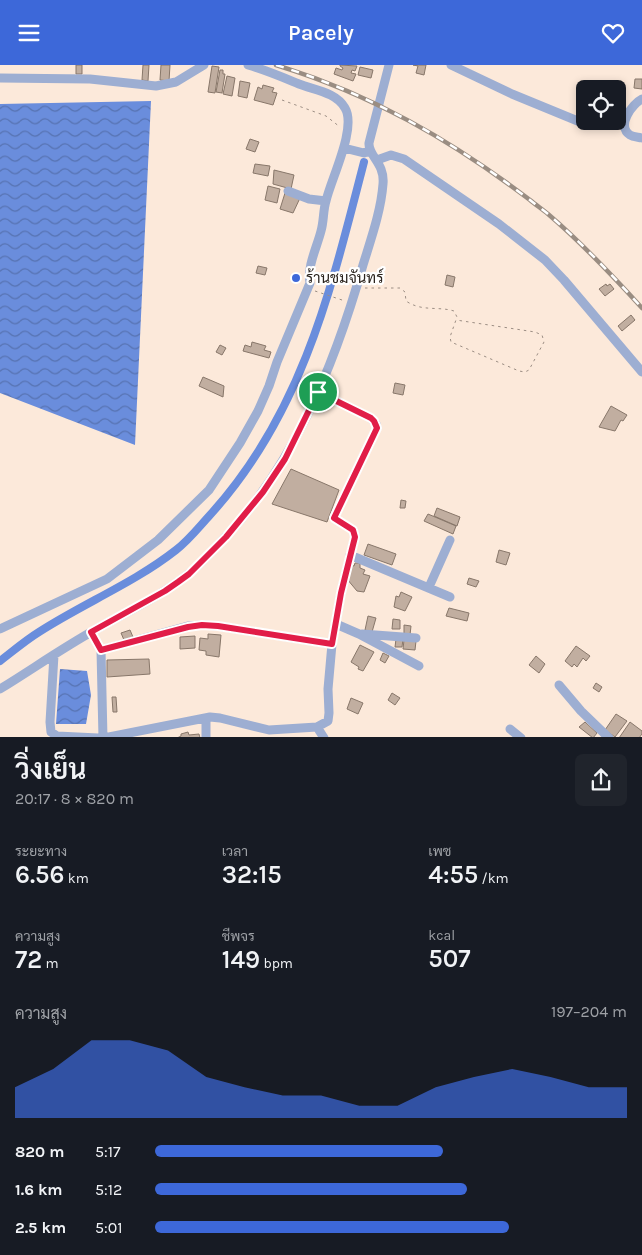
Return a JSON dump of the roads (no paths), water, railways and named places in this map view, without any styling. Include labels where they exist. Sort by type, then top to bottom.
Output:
[{"type":"street","points":[[0,78],[90,79],[156,85],[176,82],[204,65]]},
{"type":"street","points":[[0,629],[107,579],[158,540],[209,490],[240,443],[269,386],[310,283],[310,270],[323,224],[326,201],[344,148],[347,111],[338,99],[275,73],[248,65]]},
{"type":"street","points":[[0,689],[91,632],[165,591],[189,574],[226,537],[263,492],[285,459],[318,392],[352,303],[375,225],[383,185],[382,172],[378,160],[370,151],[369,143],[389,65]]},
{"type":"street","points":[[451,65],[512,94],[576,120]]},
{"type":"street","points":[[642,99],[635,103],[626,117],[625,123],[630,134],[642,138]]},
{"type":"street","points":[[344,148],[364,153],[370,151]]},
{"type":"street","points":[[378,160],[391,155],[404,159],[523,242],[545,260],[564,280],[642,372]]},
{"type":"street","points":[[288,191],[309,199],[326,201]]},
{"type":"street","points":[[91,632],[101,650],[103,671],[103,737],[206,718],[220,718],[267,734],[317,727],[328,720],[328,689],[332,644],[355,537],[354,532],[334,518],[377,428],[371,418],[318,392]]},
{"type":"street","points":[[429,587],[450,539]]},
{"type":"street","points":[[350,555],[450,597]]},
{"type":"street","points":[[336,624],[419,666]]},
{"type":"street","points":[[101,650],[202,625],[245,629],[332,644]]},
{"type":"street","points":[[359,634],[416,638]]},
{"type":"street","points":[[54,655],[51,732],[56,736],[98,737]]},
{"type":"street","points":[[559,685],[581,711],[609,737]]},
{"type":"street","points":[[206,718],[206,737]]},
{"type":"street","points":[[317,727],[324,737]]},
{"type":"street","points":[[510,729],[521,737]]},
{"type":"water","points":[[151,101],[135,445],[0,393],[0,104]]},
{"type":"water","points":[[60,669],[87,671],[91,695],[86,724],[56,724]]},
{"type":"waterway","points":[[0,661],[39,632],[143,573],[176,550],[198,529],[242,476],[268,435],[290,393],[309,349],[339,257],[364,162]]},
{"type":"railway","points":[[276,65],[345,90],[377,105],[409,121],[470,158],[548,214],[573,236],[642,308]]},
{"type":"place","name":"ร้านชมจันทร์","points":[[296,278]]}]
